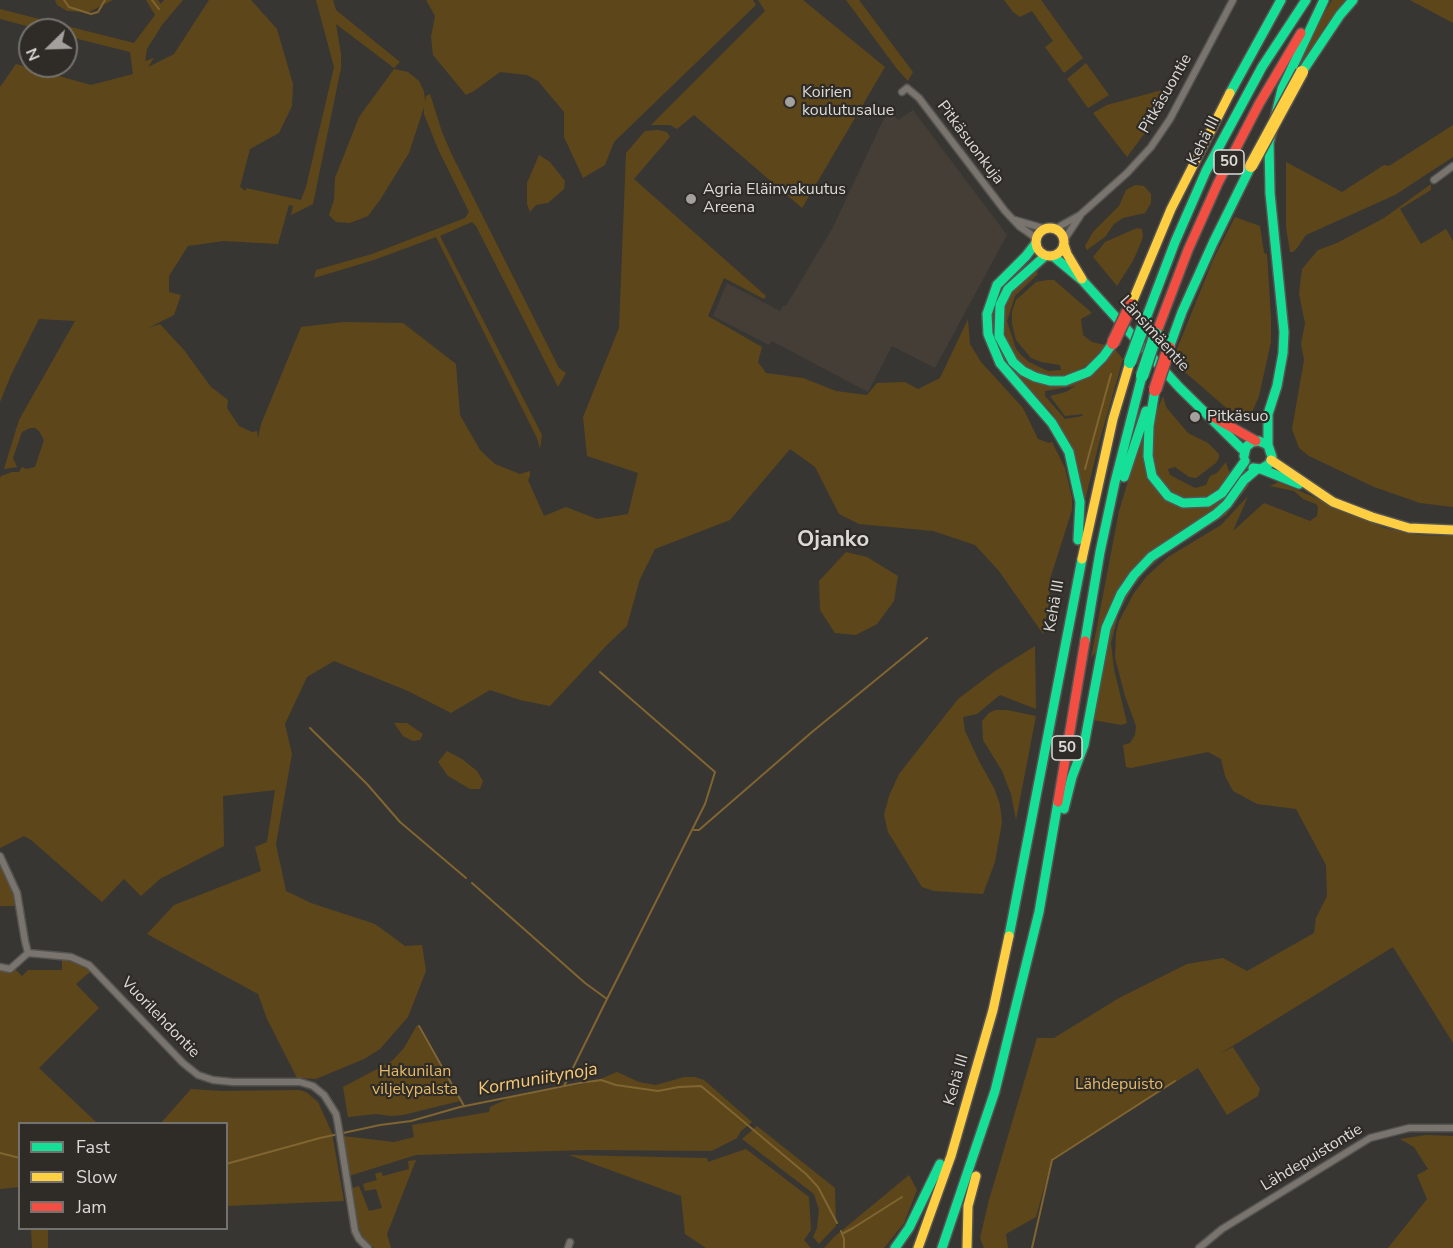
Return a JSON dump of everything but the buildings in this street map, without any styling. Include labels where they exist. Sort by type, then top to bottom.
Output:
[{"type":"main road","points":[[1258,40],[1275,0]]},
{"type":"main road","points":[[1077,577],[1080,502],[1069,452],[1052,423],[1000,363],[988,334],[987,314],[992,295],[997,285],[1032,250],[1036,241],[1050,229],[1062,235],[1064,242],[1060,252],[1049,256],[1008,289],[1000,305],[999,336],[1013,362],[1023,371],[1050,381],[1074,379],[1088,372],[1103,357],[1113,343],[1131,305],[1171,209],[1197,156],[1281,0]]},
{"type":"main road","points":[[1262,67],[1272,44],[1298,0]]},
{"type":"main road","name":"Kehä III","points":[[918,1248],[966,1109],[993,1010],[1013,919],[1077,577],[1101,469],[1130,362],[1175,242],[1206,171],[1262,67],[1306,0]]},
{"type":"main road","points":[[1262,443],[1268,414],[1278,386],[1284,332],[1270,193],[1269,144],[1282,89],[1323,0]]},
{"type":"main road","name":"Kehä III","points":[[942,1248],[984,1128],[1039,912],[1095,585],[1115,482],[1142,376],[1188,250],[1218,183],[1279,67],[1323,0]]},
{"type":"main road","points":[[1095,585],[1106,552],[1122,485],[1145,412],[1182,312],[1251,166],[1302,72],[1340,15],[1353,0]]},
{"type":"main road","points":[[1036,241],[1040,253],[1049,256]]},
{"type":"main road","name":"Länsimäentie","points":[[1064,242],[1067,254],[1083,281]]},
{"type":"main road","name":"Länsimäentie","points":[[1049,256],[1083,281],[1245,456]]},
{"type":"main road","points":[[1155,390],[1149,426],[1148,456],[1152,476],[1168,496],[1182,503],[1208,502],[1222,493],[1245,456]]},
{"type":"main road","name":"Länsimäentie","points":[[1201,408],[1228,427],[1262,443]]},
{"type":"main road","points":[[1262,443],[1246,447],[1245,456],[1248,465],[1308,486]]},
{"type":"main road","points":[[1039,912],[1054,868],[1065,803],[1084,745],[1106,628],[1114,606],[1134,574],[1151,557],[1216,514],[1227,504],[1244,480],[1269,464],[1272,453],[1262,443]]},
{"type":"main road","points":[[1271,460],[1334,502],[1392,524],[1423,530],[1453,530]]},
{"type":"main road","points":[[895,1248],[909,1228],[928,1192],[951,1134],[966,1109]]},
{"type":"main road","points":[[967,1248],[968,1206],[982,1155],[984,1128]]},
{"type":"street","name":"Pitkäsuontie","points":[[1064,242],[1080,216],[1127,173],[1151,147],[1175,109],[1233,0]]},
{"type":"street","name":"Pitkäsuonkuja","points":[[902,92],[907,88],[919,99],[1000,204],[1036,241]]},
{"type":"street","points":[[1434,180],[1453,166]]},
{"type":"street","name":"Pitkäsuontie","points":[[1050,229],[1080,216]]},
{"type":"street","points":[[1015,220],[1050,229]]},
{"type":"street","points":[[0,856],[17,893],[28,953],[10,969],[0,968]]},
{"type":"street","name":"Vuorilehdontie","points":[[28,953],[71,957],[89,965],[183,1063],[198,1075],[213,1080],[296,1081],[313,1086],[324,1095],[329,1101],[338,1124],[355,1231],[368,1248]]},
{"type":"street","name":"Lähdepuistontie","points":[[1199,1248],[1222,1229],[1370,1138],[1409,1128],[1453,1128]]},
{"type":"shaded area","points":[[913,110],[1007,235],[935,368],[892,346],[868,392],[772,341],[769,345],[713,316],[727,283],[780,311],[784,305],[786,306],[833,227],[885,116],[890,111],[898,120]]},
{"type":"green space","points":[[55,0],[113,0],[89,12],[67,11],[57,5]]},
{"type":"green space","points":[[146,0],[158,0],[161,4],[164,0],[183,0],[162,25],[147,49],[145,61],[154,58],[148,67],[174,54],[209,0],[251,0],[277,29],[293,84],[292,106],[279,133],[250,149],[240,187],[246,191],[246,188],[301,200],[306,187],[334,67],[316,0],[333,0],[336,10],[400,62],[394,68],[336,24],[341,68],[313,204],[291,215],[293,206],[289,205],[278,244],[223,241],[188,246],[169,276],[169,292],[181,295],[174,315],[148,328],[160,324],[184,350],[211,387],[228,400],[227,408],[239,426],[252,432],[257,431],[258,438],[261,424],[301,327],[343,322],[403,323],[456,364],[460,415],[480,450],[495,464],[520,474],[530,471],[528,480],[544,516],[566,507],[597,519],[628,514],[638,473],[587,456],[583,417],[619,328],[626,153],[645,131],[667,132],[670,137],[634,179],[766,296],[764,299],[724,278],[708,316],[762,347],[758,362],[766,373],[803,378],[836,391],[867,395],[877,383],[905,382],[918,389],[940,378],[968,319],[970,344],[981,362],[1023,408],[1038,439],[1052,442],[1065,468],[1072,498],[1072,510],[1050,579],[1049,602],[1043,634],[999,571],[975,545],[933,531],[859,524],[839,514],[815,467],[790,449],[730,520],[655,549],[640,579],[627,626],[550,706],[520,700],[490,690],[451,713],[408,691],[334,661],[307,677],[285,724],[292,754],[276,844],[286,891],[311,903],[375,924],[405,946],[422,945],[426,971],[408,1017],[380,1049],[364,1059],[316,1079],[297,1078],[267,1019],[258,994],[147,934],[174,905],[261,871],[255,847],[267,842],[275,790],[223,796],[224,846],[160,879],[141,896],[124,879],[102,902],[24,836],[0,848],[0,478],[12,472],[19,472],[22,467],[26,469],[35,467],[44,440],[39,431],[30,428],[22,432],[13,458],[17,467],[4,469],[19,420],[75,321],[39,319],[0,402],[0,87],[16,64],[18,65],[18,78],[66,78],[91,85],[133,74],[130,52],[78,39],[78,29],[134,43],[155,15]]},
{"type":"green space","points":[[426,0],[753,0],[756,5],[614,142],[605,165],[583,178],[564,137],[564,112],[538,81],[527,75],[500,72],[466,95],[433,55],[431,37],[435,16]]},
{"type":"green space","name":"Koirien koulutusalue","points":[[758,0],[803,0],[885,67],[802,208],[694,115],[677,129],[670,125],[651,125],[765,11]]},
{"type":"green space","points":[[846,0],[859,0],[913,72],[908,81],[897,69]]},
{"type":"green space","points":[[1004,0],[1041,0],[1083,58],[1064,73],[1045,47],[1053,41],[1032,11],[1020,17]]},
{"type":"green space","points":[[1332,0],[1346,0],[1326,25],[1288,85],[1304,48]]},
{"type":"green space","points":[[1410,0],[1453,0],[1453,23]]},
{"type":"green space","points":[[0,9],[35,18],[18,18],[18,24],[0,19]]},
{"type":"green space","points":[[1086,63],[1109,95],[1088,108],[1067,79]]},
{"type":"green space","points":[[394,69],[408,72],[419,81],[424,91],[425,102],[426,96],[430,94],[452,155],[559,368],[566,373],[558,387],[476,226],[472,222],[440,236],[542,435],[540,449],[537,438],[436,237],[374,260],[314,278],[316,270],[372,254],[465,218],[469,212],[438,149],[424,114],[424,107],[409,153],[368,216],[350,223],[336,222],[329,215],[334,200],[335,178],[359,117]]},
{"type":"green space","points":[[1173,87],[1159,114],[1127,157],[1093,113],[1107,105]]},
{"type":"green space","points":[[1453,125],[1453,157],[1395,195],[1306,235],[1297,248],[1290,252],[1286,227],[1286,162],[1342,192],[1384,165],[1389,166]]},
{"type":"green space","points":[[539,155],[550,162],[565,181],[564,189],[548,203],[536,205],[530,212],[527,204],[527,183]]},
{"type":"green space","points":[[1431,184],[1431,190],[1400,209],[1421,244],[1446,229],[1453,241],[1453,507],[1420,503],[1374,487],[1309,456],[1299,448],[1292,429],[1304,360],[1301,344],[1305,323],[1299,294],[1302,269],[1318,250],[1337,243],[1384,218]]},
{"type":"green space","points":[[1135,185],[1144,186],[1151,194],[1151,203],[1145,213],[1123,218],[1114,224],[1105,237],[1087,250],[1085,246],[1093,232],[1119,206],[1126,190]]},
{"type":"green space","points":[[1235,217],[1260,226],[1264,253],[1267,254],[1271,319],[1271,342],[1259,396],[1251,415],[1243,417],[1230,411],[1172,361],[1213,260]]},
{"type":"green space","points":[[1137,228],[1142,229],[1143,236],[1140,245],[1117,286],[1093,257],[1105,242]]},
{"type":"green space","points":[[1021,265],[1023,269],[1001,294],[995,314],[997,340],[1002,352],[1014,368],[1030,379],[1057,384],[1084,378],[1102,363],[1114,348],[1123,359],[1084,504],[1077,466],[1071,446],[1061,427],[1052,413],[1002,360],[992,341],[989,314],[996,293]],"holes":[[[1075,386],[1066,392],[1050,396],[1065,416],[1083,414],[1082,416],[1065,419],[1045,396],[1045,391]]]},
{"type":"green space","points":[[1034,268],[1038,274],[1015,296],[1007,321],[1016,349],[1022,356],[1048,371],[1061,370],[1060,365],[1031,358],[1016,340],[1012,324],[1012,312],[1016,300],[1036,282],[1047,280],[1054,280],[1092,313],[1081,319],[1083,335],[1092,342],[1105,345],[1091,363],[1069,375],[1043,375],[1029,369],[1018,361],[1004,337],[1002,323],[1005,304],[1013,289]]},
{"type":"green space","points":[[1163,396],[1166,407],[1188,433],[1208,443],[1219,454],[1216,463],[1196,478],[1189,477],[1175,467],[1168,469],[1170,475],[1195,488],[1206,485],[1210,476],[1217,473],[1226,462],[1231,474],[1218,490],[1202,499],[1190,500],[1176,496],[1157,478],[1151,452],[1156,413]]},
{"type":"green space","points":[[1143,432],[1146,471],[1187,507],[1240,480],[1216,509],[1145,556],[1091,658],[1119,511]]},
{"type":"green space","name":"Lähdepuisto","points":[[1279,482],[1385,528],[1418,535],[1453,536],[1453,1043],[1393,947],[1218,1055],[1233,1047],[1260,1089],[1258,1096],[1227,1115],[1198,1068],[1052,1159],[1036,1217],[1006,1234],[1008,1248],[984,1248],[980,1238],[989,1200],[1037,1038],[1054,1038],[1119,998],[1187,964],[1223,958],[1247,971],[1314,933],[1316,918],[1327,896],[1326,865],[1296,809],[1257,804],[1233,791],[1225,776],[1221,759],[1208,752],[1131,768],[1126,767],[1123,745],[1130,743],[1135,735],[1136,726],[1115,658],[1119,621],[1134,593],[1147,576],[1168,557],[1221,525],[1248,496],[1233,531],[1264,503],[1310,521],[1317,516],[1316,504],[1303,499],[1294,491],[1270,486]]},
{"type":"green space","points":[[1247,483],[1249,485],[1226,515],[1161,557],[1133,587],[1119,612],[1111,643],[1114,669],[1127,723],[1121,725],[1093,720],[1105,649],[1116,612],[1144,569]]},
{"type":"green space","points":[[846,552],[867,557],[898,576],[894,601],[877,624],[856,635],[835,633],[820,610],[819,581]]},
{"type":"green space","points":[[1035,646],[1036,709],[1000,695],[977,714],[963,717],[965,731],[994,788],[1000,805],[1002,822],[995,862],[983,894],[934,891],[922,887],[888,832],[884,815],[889,796],[899,774],[958,699],[995,671]]},
{"type":"green space","points":[[995,710],[1036,716],[1016,820],[1011,794],[1002,771],[983,740],[982,721]]},
{"type":"green space","points":[[394,723],[407,723],[423,734],[420,740],[413,741],[403,736]]},
{"type":"green space","points":[[447,751],[477,771],[483,781],[480,789],[470,789],[448,776],[438,762]]},
{"type":"green space","points":[[0,860],[15,895],[17,906],[0,906]]},
{"type":"green space","points":[[62,960],[72,960],[91,971],[76,984],[99,1008],[39,1068],[96,1122],[18,1122],[18,1187],[0,1189],[0,970],[8,972],[15,969],[22,976],[28,970],[62,970]]},
{"type":"green space","name":"Hakunilan viljelypalsta","points":[[417,1025],[460,1101],[403,1115],[376,1114],[348,1117],[343,1087],[392,1061],[404,1048]]},
{"type":"green space","points":[[617,1072],[639,1082],[656,1085],[684,1077],[704,1080],[752,1122],[741,1131],[737,1138],[712,1151],[588,1150],[416,1155],[349,1176],[343,1136],[394,1142],[414,1137],[412,1125],[489,1112],[490,1107],[509,1098],[593,1082]]},
{"type":"green space","points":[[191,1089],[299,1090],[306,1092],[318,1102],[332,1133],[344,1201],[228,1206],[228,1122],[162,1122]]},
{"type":"green space","points":[[757,1126],[835,1188],[836,1226],[819,1244],[813,1237],[817,1228],[819,1210],[814,1194],[742,1139]]},
{"type":"green space","points":[[1426,1135],[1453,1136],[1453,1248],[1388,1248],[1427,1199],[1417,1175],[1428,1169],[1414,1147],[1400,1139]]},
{"type":"green space","points":[[746,1149],[809,1197],[811,1230],[804,1240],[811,1248],[706,1248],[685,1234],[681,1196],[569,1155],[707,1158],[708,1162]]},
{"type":"green space","points":[[416,1160],[387,1234],[391,1248],[374,1248],[363,1237],[359,1228],[352,1188],[359,1186],[369,1211],[382,1208],[376,1189],[365,1191],[363,1184],[377,1180],[375,1174],[381,1172],[383,1176],[409,1169],[408,1161]]},
{"type":"green space","points":[[909,1175],[917,1190],[904,1223],[884,1248],[824,1248],[834,1237]]},
{"type":"green space","points":[[31,1230],[48,1230],[48,1248],[32,1248]]},
{"type":"waterway","points":[[64,0],[69,7],[91,14],[98,12],[105,0]]},
{"type":"waterway","points":[[152,0],[159,9]]},
{"type":"waterway","points":[[1085,469],[1111,374]]},
{"type":"waterway","points":[[694,830],[699,830],[812,732],[927,638]]},
{"type":"waterway","points":[[600,672],[715,772],[705,804],[607,999]]},
{"type":"waterway","points":[[310,728],[367,784],[400,822],[466,878]]},
{"type":"waterway","points":[[472,883],[585,983],[607,999],[564,1086]]},
{"type":"waterway","points":[[419,1026],[464,1106]]},
{"type":"waterway","name":"Kormuniitynoja","points":[[228,1163],[320,1138],[411,1121],[460,1107],[580,1083],[601,1080],[616,1085],[658,1091],[701,1086],[806,1174],[818,1187],[837,1223]]},
{"type":"waterway","points":[[1032,1248],[1052,1160],[1175,1081]]},
{"type":"waterway","name":"Kormuniitynoja","points":[[0,1153],[18,1158]]},
{"type":"waterway","points":[[842,1234],[902,1197]]},
{"type":"waterway","points":[[841,1231],[844,1248]]},
{"type":"traffic: fast","points":[[1230,93],[1281,0]]},
{"type":"traffic: fast","points":[[1145,321],[1175,242],[1206,171],[1262,67],[1306,0]]},
{"type":"traffic: fast","points":[[1268,445],[1268,414],[1277,386],[1284,332],[1270,193],[1269,143],[1282,89],[1324,0]]},
{"type":"traffic: fast","points":[[1302,72],[1340,15],[1353,0]]},
{"type":"traffic: fast","points":[[1169,348],[1182,312],[1213,243],[1251,166]]},
{"type":"traffic: fast","points":[[1036,243],[997,285],[987,314],[988,334],[1000,363],[1052,423],[1069,452],[1080,502],[1078,540]]},
{"type":"traffic: fast","points":[[1045,256],[1008,289],[1000,305],[999,336],[1013,362],[1023,371],[1035,377],[1050,381],[1065,381],[1088,372],[1113,343]]},
{"type":"traffic: fast","points":[[1053,256],[1083,281],[1179,387],[1244,451]]},
{"type":"traffic: fast","points":[[1130,362],[1145,321]]},
{"type":"traffic: fast","points":[[1142,376],[1156,334]]},
{"type":"traffic: fast","points":[[1085,641],[1115,482],[1142,376]]},
{"type":"traffic: fast","points":[[1155,390],[1149,426],[1148,456],[1152,476],[1168,496],[1183,503],[1208,502],[1222,493],[1245,461]]},
{"type":"traffic: fast","points":[[1124,477],[1146,411]]},
{"type":"traffic: fast","points":[[1244,456],[1246,447],[1252,442],[1259,441],[1268,445],[1272,457],[1269,464],[1261,469]]},
{"type":"traffic: fast","points":[[1253,468],[1299,484]]},
{"type":"traffic: fast","points":[[1064,809],[1072,777],[1084,745],[1106,628],[1121,594],[1134,575],[1151,557],[1216,514],[1227,504],[1244,480],[1257,469]]},
{"type":"traffic: fast","points":[[1009,936],[1082,559]]},
{"type":"traffic: fast","points":[[942,1248],[995,1091],[1039,912],[1058,802]]},
{"type":"traffic: fast","points":[[895,1248],[909,1228],[940,1164]]},
{"type":"traffic: slow","points":[[1251,166],[1302,72]]},
{"type":"traffic: slow","points":[[1131,305],[1171,209],[1230,93]]},
{"type":"traffic: slow","points":[[1050,228],[1060,232],[1064,242],[1060,252],[1050,256],[1040,252],[1036,242],[1040,232],[1050,228]]},
{"type":"traffic: slow","points":[[1064,245],[1082,279]]},
{"type":"traffic: slow","points":[[1082,559],[1113,419],[1130,362]]},
{"type":"traffic: slow","points":[[1271,460],[1333,502],[1409,528],[1453,530]]},
{"type":"traffic: slow","points":[[918,1248],[951,1156],[993,1010],[1009,936]]},
{"type":"traffic: slow","points":[[967,1248],[968,1206],[976,1176]]},
{"type":"traffic: jam","points":[[1156,334],[1188,250],[1218,183],[1259,104],[1301,33]]},
{"type":"traffic: jam","points":[[1113,343],[1131,305]]},
{"type":"traffic: jam","points":[[1155,390],[1169,348]]},
{"type":"traffic: jam","points":[[1215,418],[1256,441]]},
{"type":"traffic: jam","points":[[1058,802],[1085,641]]},
{"type":"place","name":"Koirien koulutusalue","points":[[790,102]]},
{"type":"place","name":"Agria Eläinvakuutus Areena","points":[[691,199]]},
{"type":"place","name":"Pitkäsuo","points":[[1195,417]]},
{"type":"district","name":"Ojanko","points":[[833,541]]}]
